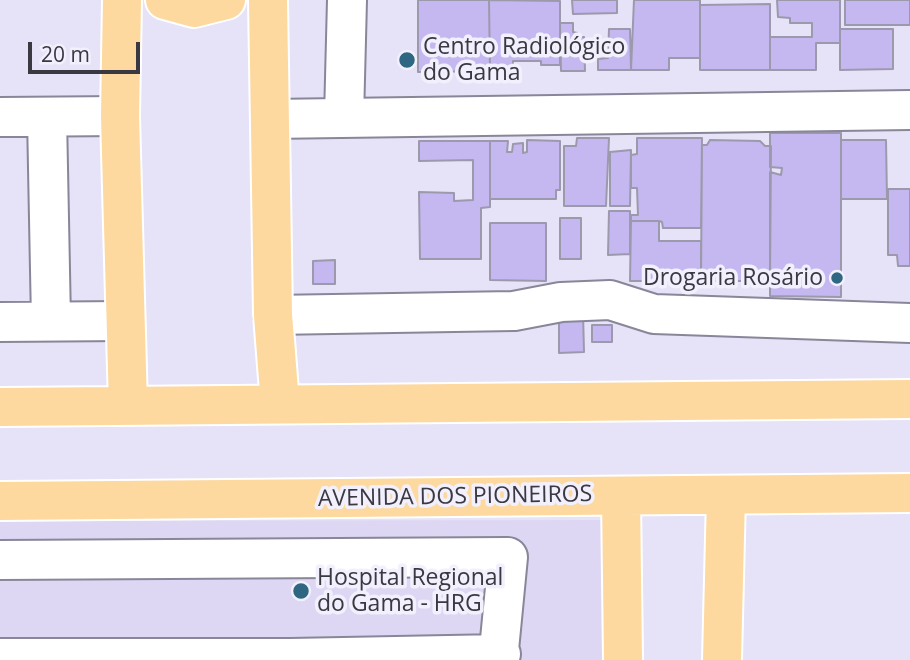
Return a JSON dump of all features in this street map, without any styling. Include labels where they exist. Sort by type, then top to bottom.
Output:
[{"type":"main road","points":[[122,0],[120,116],[128,406]]},
{"type":"main road","points":[[165,0],[194,8],[226,0]]},
{"type":"main road","points":[[268,0],[273,314],[280,404]]},
{"type":"main road","points":[[0,407],[910,399]]},
{"type":"main road","name":"AVENIDA DOS PIONEIROS","points":[[0,501],[910,493]]},
{"type":"main road","points":[[621,496],[623,660]]},
{"type":"main road","points":[[722,660],[726,496]]},
{"type":"street","points":[[344,118],[346,0]]},
{"type":"street","points":[[270,119],[910,110]]},
{"type":"street","points":[[0,117],[120,116]]},
{"type":"street","points":[[47,117],[51,321]]},
{"type":"street","points":[[273,314],[514,311],[561,302],[610,300],[654,314],[910,323]]},
{"type":"street","points":[[0,322],[125,321]]},
{"type":"street","points":[[0,560],[508,557],[499,657],[0,657]]},
{"type":"shaded area","name":"Hospital Regional do Gama - HRG","points":[[602,520],[603,660],[0,660],[0,521]]},
{"type":"building","points":[[418,0],[489,0],[490,71],[418,72]]},
{"type":"building","points":[[489,0],[560,1],[560,65],[541,65],[541,61],[513,61],[513,71],[490,71]]},
{"type":"building","points":[[572,0],[617,0],[617,13],[573,14]]},
{"type":"building","points":[[634,0],[700,0],[700,58],[669,58],[669,70],[631,70]]},
{"type":"building","points":[[777,0],[840,0],[840,43],[816,43],[816,70],[770,70],[770,37],[812,37],[812,23],[790,23],[790,18],[778,17]]},
{"type":"building","points":[[845,0],[910,0],[910,25],[845,25]]},
{"type":"building","points":[[770,4],[770,70],[700,70],[700,5]]},
{"type":"building","points":[[560,23],[573,23],[573,32],[577,33],[577,37],[584,37],[585,71],[561,71]]},
{"type":"building","points":[[609,29],[630,29],[631,70],[598,70],[598,59],[608,58]]},
{"type":"building","points":[[840,29],[893,29],[893,69],[840,70]]},
{"type":"building","points":[[770,133],[841,133],[841,297],[770,296],[770,172],[781,175],[782,168],[770,167]]},
{"type":"building","points":[[577,138],[609,138],[606,206],[564,206],[564,146],[576,146]]},
{"type":"building","points":[[637,138],[702,138],[701,228],[663,228],[662,222],[659,221],[631,221],[631,215],[638,215],[637,188],[631,188],[631,155],[637,154]]},
{"type":"building","points":[[527,140],[560,141],[560,190],[556,190],[556,199],[490,199],[490,141],[508,141],[507,152],[512,152],[513,144],[523,143],[523,153],[527,152]]},
{"type":"building","points":[[710,140],[760,141],[765,146],[771,146],[770,281],[701,281],[702,145],[707,145]]},
{"type":"building","points":[[841,140],[886,140],[887,199],[841,199]]},
{"type":"building","points":[[419,141],[490,141],[490,207],[481,208],[481,259],[420,259],[419,192],[454,193],[454,201],[473,200],[473,160],[419,161]]},
{"type":"building","points":[[631,150],[630,206],[610,206],[610,152]]},
{"type":"building","points":[[888,189],[910,189],[910,266],[898,266],[897,255],[888,255]]},
{"type":"building","points":[[609,211],[630,211],[630,254],[608,255]]},
{"type":"building","points":[[560,218],[581,218],[581,259],[560,259]]},
{"type":"building","points":[[631,221],[659,221],[659,241],[701,241],[701,281],[630,281]]},
{"type":"building","points":[[490,223],[546,223],[546,281],[490,280]]},
{"type":"building","points":[[335,260],[335,284],[313,284],[313,261]]},
{"type":"building","points":[[559,313],[583,313],[584,352],[559,353]]},
{"type":"building","points":[[592,325],[612,325],[612,342],[592,342]]},
{"type":"place","name":"Centro Radiológico do Gama","points":[[407,60]]},
{"type":"place","name":"Drogaria Rosário","points":[[837,278]]},
{"type":"place","name":"Hospital Regional do Gama - HRG","points":[[301,591]]}]
